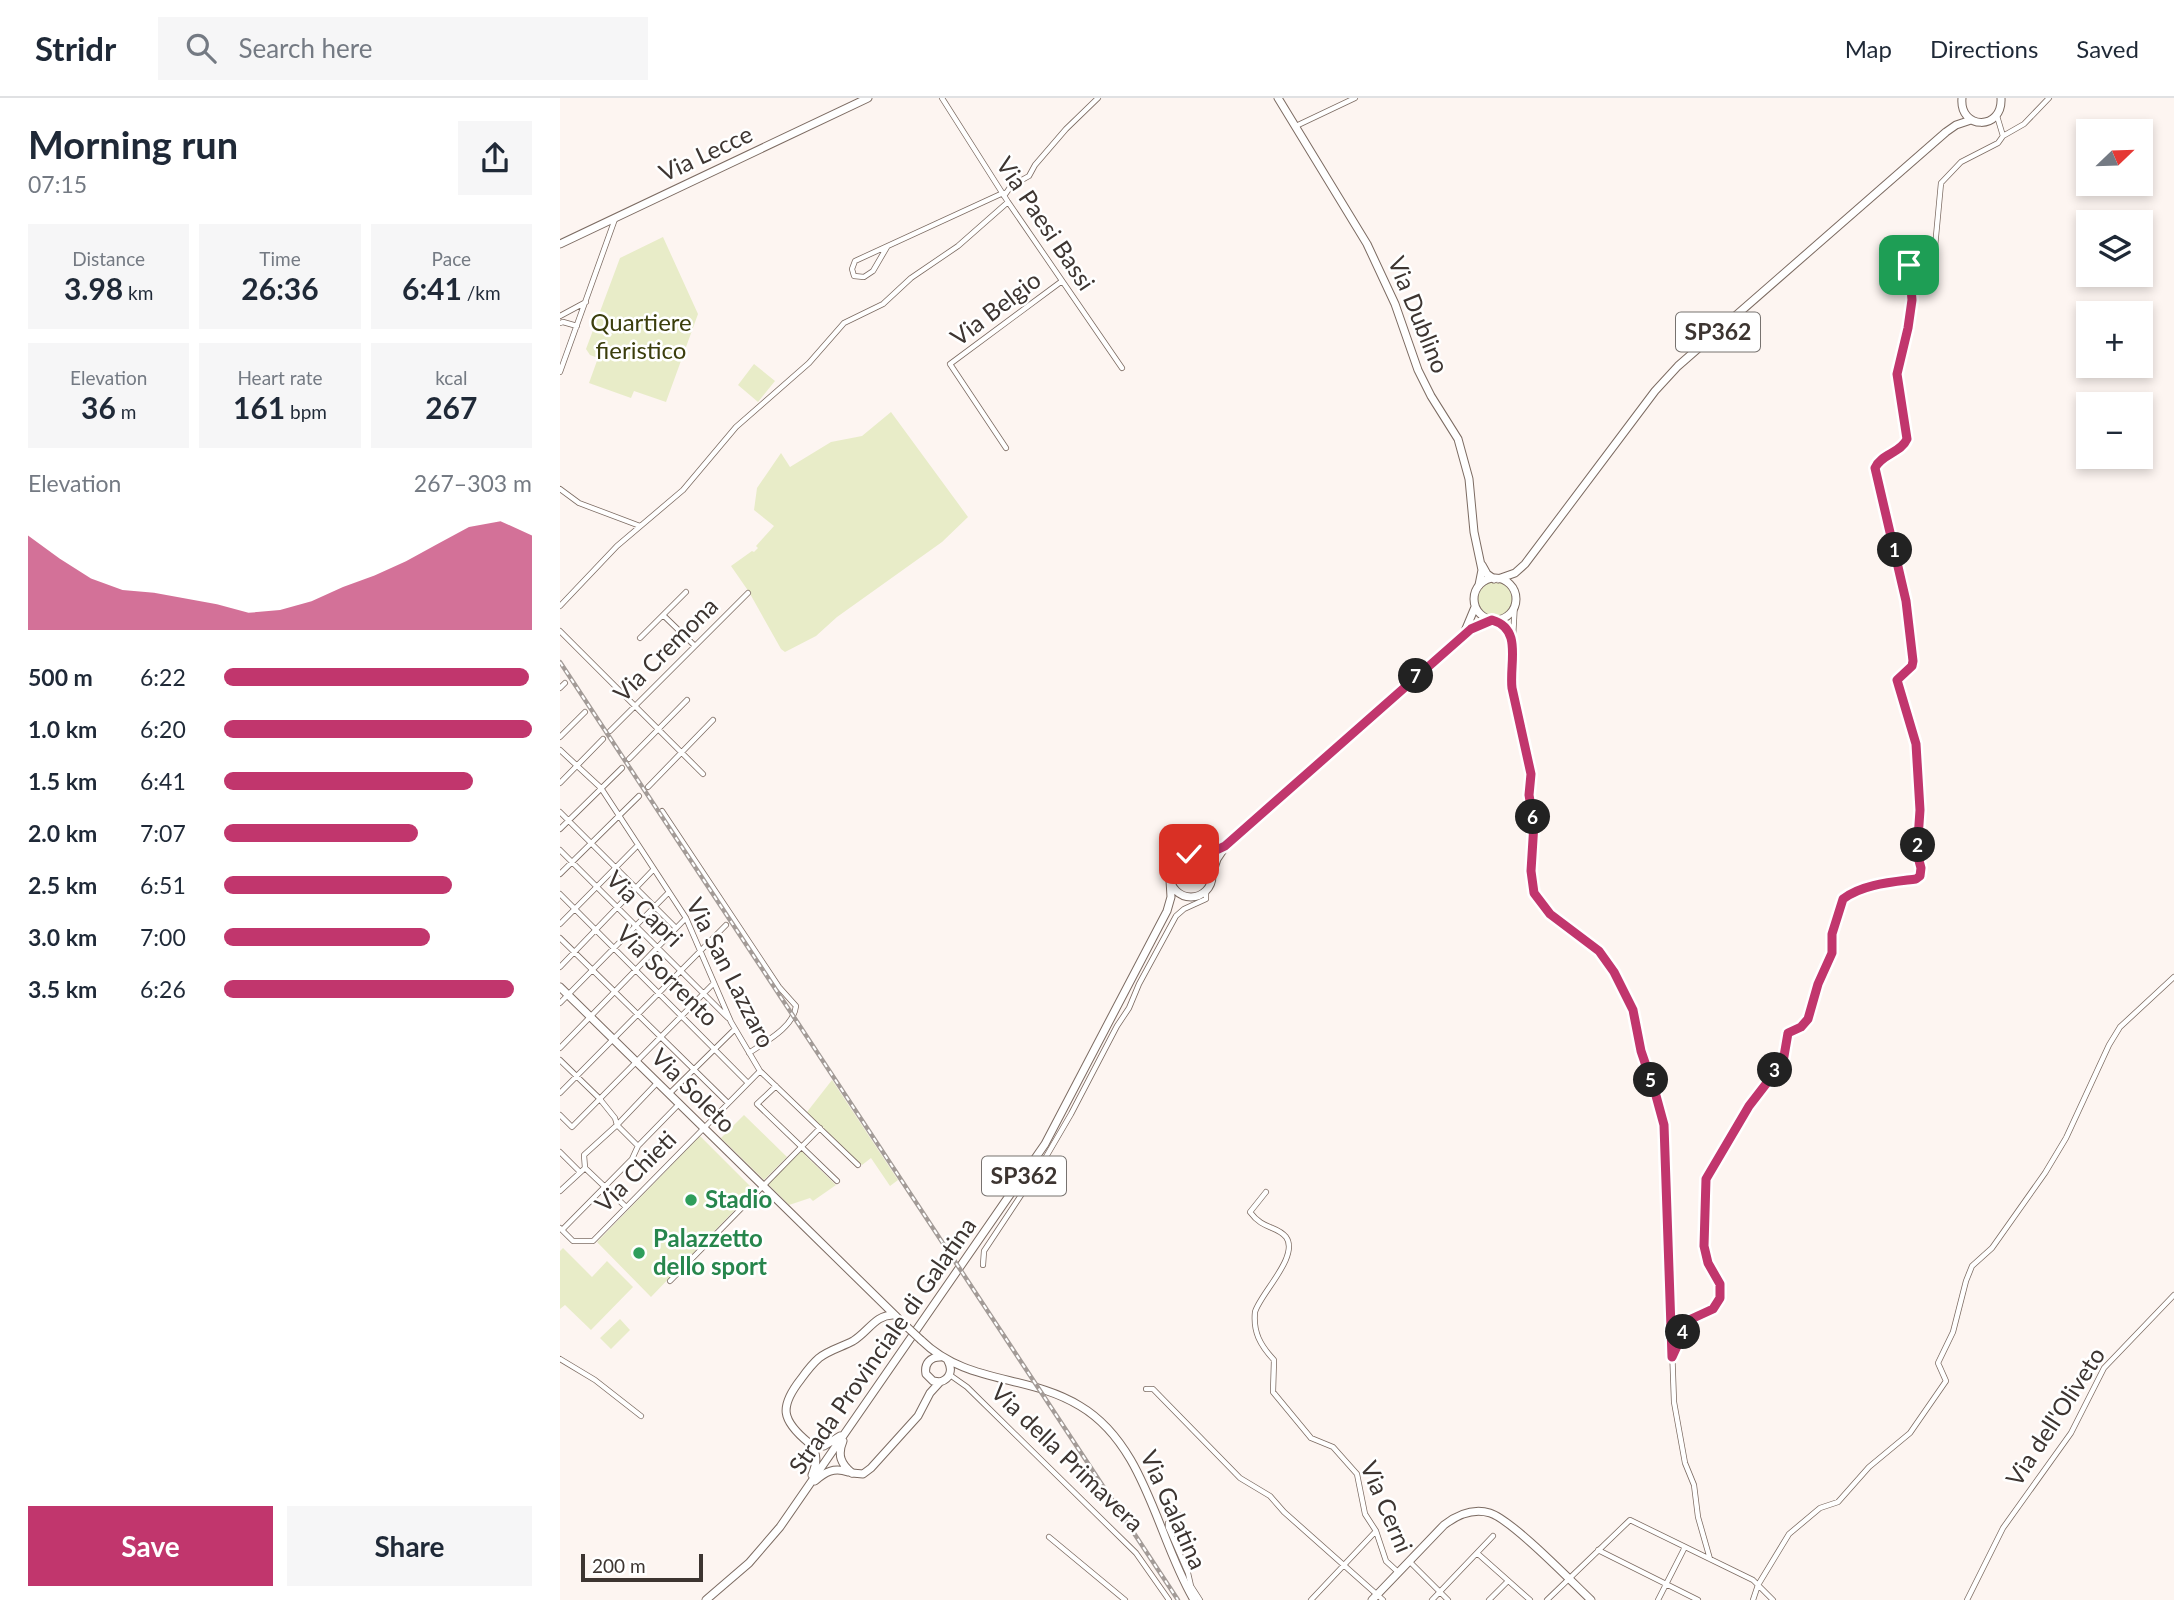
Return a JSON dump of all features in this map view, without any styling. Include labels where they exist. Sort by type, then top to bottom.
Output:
[{"type":"main road","name":"Via Lecce","points":[[560,244],[868,98]]},
{"type":"main road","name":"Via Dublino","points":[[1278,98],[1367,244],[1395,304],[1418,370],[1458,439],[1469,479],[1482,570],[1479,586]]},
{"type":"main road","points":[[1990,121],[1997,115],[2001,98]]},
{"type":"main road","name":"SP362","points":[[1961,101],[1971,120]]},
{"type":"main road","name":"SP362","points":[[1946,132],[1958,117],[1961,101]]},
{"type":"main road","name":"SP362","points":[[1515,602],[1514,592],[1525,564],[1655,391],[1678,366],[1946,132],[1971,120],[1990,121]]},
{"type":"main road","points":[[1480,562],[1487,573],[1508,583],[1514,592]]},
{"type":"main road","name":"SP362","points":[[1479,586],[1511,575],[1525,564]]},
{"type":"main road","points":[[1463,635],[1472,617],[1474,598],[1479,586]]},
{"type":"main road","points":[[1190,897],[1177,892],[1170,880],[1176,860],[1189,854],[1208,854],[1225,846],[1463,635],[1477,625],[1506,617],[1515,602]]},
{"type":"main road","points":[[1475,606],[1482,615],[1494,620]]},
{"type":"main road","points":[[1167,911],[1181,900],[1197,896],[1206,890],[1212,881],[1217,859],[1225,846]]},
{"type":"main road","points":[[1197,855],[1206,860],[1212,874]]},
{"type":"main road","name":"Strada Provinciale di Galatina","points":[[706,1600],[748,1563],[780,1527],[1068,1112],[1167,911],[1171,897],[1170,880]]},
{"type":"main road","name":"Via Soleto","points":[[560,987],[799,1222]]},
{"type":"main road","name":"Via della Primavera","points":[[799,1222],[947,1366]]},
{"type":"main road","points":[[877,1298],[881,1315]]},
{"type":"main road","points":[[807,1489],[817,1459],[815,1450],[797,1433],[786,1417],[786,1401],[820,1358],[855,1340],[886,1307]]},
{"type":"main road","points":[[881,1315],[895,1315]]},
{"type":"main road","name":"Via della Primavera","points":[[921,1340],[928,1362],[925,1369],[928,1378],[942,1382]]},
{"type":"main road","points":[[807,1489],[827,1472],[835,1469],[863,1474],[871,1468],[918,1416],[930,1393],[942,1382],[947,1366],[933,1358],[928,1362]]},
{"type":"main road","name":"Via Galatina","points":[[947,1366],[1057,1394],[1082,1406],[1112,1433],[1132,1462],[1194,1600]]},
{"type":"main road","points":[[928,1378],[930,1393]]},
{"type":"main road","points":[[809,1443],[818,1446],[830,1444],[852,1424]]},
{"type":"main road","points":[[852,1424],[841,1447],[840,1457],[844,1466],[852,1473]]},
{"type":"main road","points":[[1377,1598],[1398,1572],[1455,1517],[1477,1511],[1488,1512],[1510,1525],[1591,1600]]},
{"type":"street","name":"Via Paesi Bassi","points":[[942,98],[1008,202],[1122,368]]},
{"type":"street","points":[[887,247],[873,271],[864,277],[854,276],[852,269],[855,261],[1004,195],[1012,186],[1029,176],[1066,129],[1098,98]]},
{"type":"street","points":[[1296,126],[1355,98]]},
{"type":"street","points":[[1672,1357],[1689,1320],[1713,1309],[1720,1298],[1720,1284],[1708,1263],[1704,1246],[1706,1179],[1749,1106],[1783,1062],[1788,1033],[1801,1027],[1808,1019],[1818,984],[1832,953],[1832,934],[1843,899],[1854,892],[1877,885],[1916,879],[1920,876],[1917,853],[1920,810],[1916,744],[1897,680],[1912,666],[1913,661],[1906,601],[1875,468],[1881,459],[1905,444],[1907,439],[1897,374],[1912,300],[1909,265],[1917,254],[1935,247],[1938,189],[1961,162],[2024,124],[2049,98]]},
{"type":"street","points":[[1997,115],[2003,136]]},
{"type":"street","points":[[1990,121],[2000,128]]},
{"type":"street","points":[[560,606],[617,546],[678,495],[736,427],[810,363],[844,323],[883,304],[911,278],[982,227],[1008,202]]},
{"type":"street","points":[[560,372],[616,218]]},
{"type":"street","name":"Via Belgio","points":[[1006,448],[950,364],[1062,281]]},
{"type":"street","points":[[577,326],[562,323],[560,316],[587,302]]},
{"type":"street","points":[[560,489],[579,503],[640,526]]},
{"type":"street","points":[[640,638],[686,592]]},
{"type":"street","name":"Via Cremona","points":[[610,731],[748,593]]},
{"type":"street","points":[[1515,602],[1511,674],[1531,774],[1529,795],[1534,823],[1531,871],[1534,893],[1550,914],[1599,951],[1614,972],[1633,1010],[1641,1051],[1664,1125],[1674,1402],[1683,1454],[1694,1485],[1698,1517],[1710,1559]]},
{"type":"street","points":[[663,615],[695,646]]},
{"type":"street","points":[[1494,620],[1509,630],[1513,638]]},
{"type":"street","points":[[560,631],[703,774]]},
{"type":"street","points":[[560,688],[565,683]]},
{"type":"street","points":[[629,759],[687,700]]},
{"type":"street","points":[[560,737],[585,712]]},
{"type":"street","points":[[648,787],[713,720]]},
{"type":"street","points":[[560,783],[603,739]]},
{"type":"street","name":"Via San Lazzaro","points":[[560,750],[601,789],[686,918],[735,1029],[760,1071],[858,1165]]},
{"type":"street","points":[[560,829],[622,768]]},
{"type":"street","points":[[560,874],[639,796]]},
{"type":"street","points":[[662,811],[779,987],[796,1006],[793,1016],[778,1033],[750,1053]]},
{"type":"street","points":[[560,812],[676,928]]},
{"type":"street","points":[[560,924],[638,845]]},
{"type":"street","name":"Via Capri","points":[[560,850],[732,1022]]},
{"type":"street","points":[[560,967],[654,869]]},
{"type":"street","points":[[984,1265],[984,1251],[1043,1162],[1068,1112],[1129,1008],[1176,916],[1184,909],[1206,899],[1206,890]]},
{"type":"street","points":[[560,1003],[669,892]]},
{"type":"street","name":"Via Sorrento","points":[[560,894],[748,1083]]},
{"type":"street","points":[[560,1048],[686,918]]},
{"type":"street","points":[[560,1093],[726,925]]},
{"type":"street","points":[[560,938],[728,1103]]},
{"type":"street","points":[[1753,1600],[1758,1584],[1788,1534],[1820,1508],[1838,1502],[1869,1467],[1910,1433],[1930,1406],[1945,1381],[1938,1363],[1953,1332],[1972,1266],[1992,1248],[2045,1173],[2066,1138],[2120,1027],[2174,977]]},
{"type":"street","points":[[560,1115],[572,1127],[714,983]]},
{"type":"street","points":[[669,1094],[735,1029]]},
{"type":"street","points":[[560,1060],[599,1098],[615,1118],[617,1125],[638,1146]]},
{"type":"street","name":"Via Chieti","points":[[561,1229],[573,1241],[593,1241],[760,1071]]},
{"type":"street","points":[[626,1207],[585,1168],[584,1155],[657,1083]]},
{"type":"street","points":[[776,1086],[757,1104],[837,1181]]},
{"type":"street","points":[[561,1229],[632,1159],[638,1146],[679,1104]]},
{"type":"street","points":[[670,1282],[820,1128]]},
{"type":"street","points":[[560,1152],[580,1172]]},
{"type":"street","points":[[560,1190],[585,1168]]},
{"type":"street","name":"Via Cerni","points":[[1266,1192],[1250,1212],[1264,1227],[1273,1228],[1285,1237],[1289,1245],[1283,1266],[1255,1312],[1259,1341],[1274,1360],[1273,1392],[1311,1438],[1333,1447],[1354,1468],[1365,1514],[1376,1531],[1386,1562],[1398,1572]]},
{"type":"street","name":"Via dell'Oliveto","points":[[1967,1600],[2003,1528],[2071,1433],[2104,1368],[2174,1295]]},
{"type":"street","points":[[560,1359],[595,1380],[641,1416]]},
{"type":"street","name":"Via della Primavera","points":[[947,1366],[957,1382]]},
{"type":"street","name":"Via della Primavera","points":[[942,1382],[957,1382],[967,1387],[1136,1553],[1169,1600]]},
{"type":"street","points":[[1146,1389],[1153,1389],[1240,1478],[1270,1496],[1377,1598]]},
{"type":"street","points":[[1179,1515],[1168,1523],[1168,1527],[1199,1600]]},
{"type":"street","points":[[1547,1600],[1630,1520],[1758,1584],[1773,1600]]},
{"type":"street","points":[[1311,1600],[1376,1531]]},
{"type":"street","points":[[1432,1600],[1493,1536]]},
{"type":"street","points":[[1049,1537],[1125,1600]]},
{"type":"street","points":[[1658,1600],[1685,1547]]},
{"type":"street","points":[[1598,1550],[1698,1600]]},
{"type":"street","points":[[1477,1553],[1530,1600]]},
{"type":"street","points":[[1409,1561],[1448,1600]]},
{"type":"street","points":[[1489,1600],[1508,1580]]},
{"type":"green space","name":"Quartiere fieristico","points":[[663,237],[698,314],[666,402],[634,391],[631,398],[589,383],[598,358],[590,355],[586,349],[620,258]]},
{"type":"green space","points":[[754,364],[775,381],[758,402],[738,385]]},
{"type":"green space","points":[[891,412],[968,517],[942,542],[837,617],[816,636],[785,652],[731,566],[754,552],[774,526],[754,510],[757,488],[781,453],[790,467],[831,442],[862,436]]},
{"type":"green space","points":[[1495,582],[1507,587],[1512,599],[1507,611],[1495,616],[1483,611],[1478,599],[1483,587]]},
{"type":"green space","points":[[832,1080],[898,1180],[890,1186],[871,1158],[862,1165],[807,1112]]},
{"type":"green space","points":[[744,1115],[787,1157],[764,1180],[721,1138]]},
{"type":"green space","name":"Stadio","points":[[700,1136],[754,1190],[651,1297],[597,1242]]},
{"type":"green space","points":[[802,1150],[836,1185],[813,1201],[810,1198],[789,1205],[768,1184]]},
{"type":"green space","points":[[563,1248],[592,1277],[607,1261],[633,1287],[591,1330],[565,1305],[560,1309],[560,1251]]},
{"type":"green space","points":[[620,1319],[630,1330],[611,1349],[600,1338]]},
{"type":"railway","points":[[560,662],[1178,1600]]},
{"type":"place","name":"Stadio","points":[[691,1200]]},
{"type":"place","name":"Palazzetto dello sport","points":[[639,1253]]},
{"type":"route","points":[[1189,854],[1208,854],[1225,846],[1471,629],[1495,620],[1509,630],[1513,638],[1512,688],[1530,759],[1529,795],[1534,823],[1532,887],[1538,901],[1550,914],[1599,951],[1614,972],[1633,1010],[1645,1067],[1664,1125],[1672,1357],[1689,1320],[1713,1309],[1720,1298],[1720,1284],[1705,1256],[1704,1184],[1749,1106],[1783,1062],[1788,1033],[1801,1027],[1808,1019],[1818,984],[1832,953],[1833,927],[1840,904],[1846,896],[1854,892],[1920,876],[1917,853],[1920,810],[1916,744],[1897,684],[1899,677],[1912,666],[1913,661],[1906,601],[1875,468],[1881,459],[1905,444],[1907,439],[1897,374],[1912,300],[1909,265]]}]
